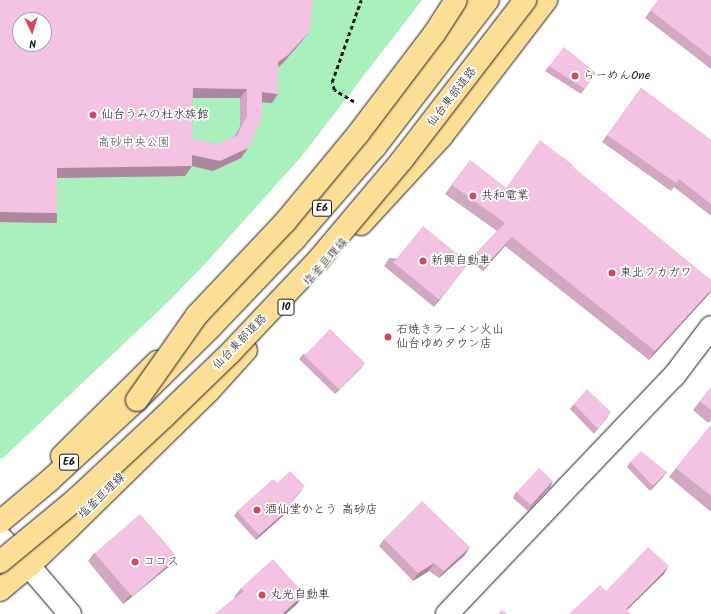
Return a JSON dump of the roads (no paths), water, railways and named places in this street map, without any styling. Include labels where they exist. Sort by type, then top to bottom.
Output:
[{"type":"main road","points":[[137,400],[197,315],[285,222],[358,134],[434,34],[456,0]]},
{"type":"main road","points":[[0,511],[33,484],[274,246],[362,140],[472,0]]},
{"type":"main road","name":"E6","points":[[0,522],[50,480],[137,400],[210,328],[295,239],[376,148],[488,0]]},
{"type":"main road","name":"仙台東部道路","points":[[0,562],[75,500],[164,418],[231,352],[319,260],[402,160],[526,0]]},
{"type":"main road","name":"塩釜亘理線","points":[[0,590],[29,566],[209,391],[441,137],[546,0]]},
{"type":"street","points":[[447,614],[674,376],[711,327]]},
{"type":"street","points":[[0,537],[29,566],[70,614]]},
{"type":"place","name":"らーめんOne","points":[[575,76]]},
{"type":"place","name":"仙台うみの杜水族館","points":[[93,115]]},
{"type":"place","name":"共和電業","points":[[473,196]]},
{"type":"place","name":"新興自動車","points":[[423,261]]},
{"type":"place","name":"東北フカガワ","points":[[612,273]]},
{"type":"place","name":"石焼きラーメン火山 仙台ゆめタウン店","points":[[388,337]]},
{"type":"place","name":"酒仙堂かとう 高砂店","points":[[257,510]]},
{"type":"place","name":"ココス","points":[[135,562]]},
{"type":"place","name":"丸光自動車","points":[[262,595]]},
{"type":"park label","name":"高砂中央公園","points":[[134,143]]}]
